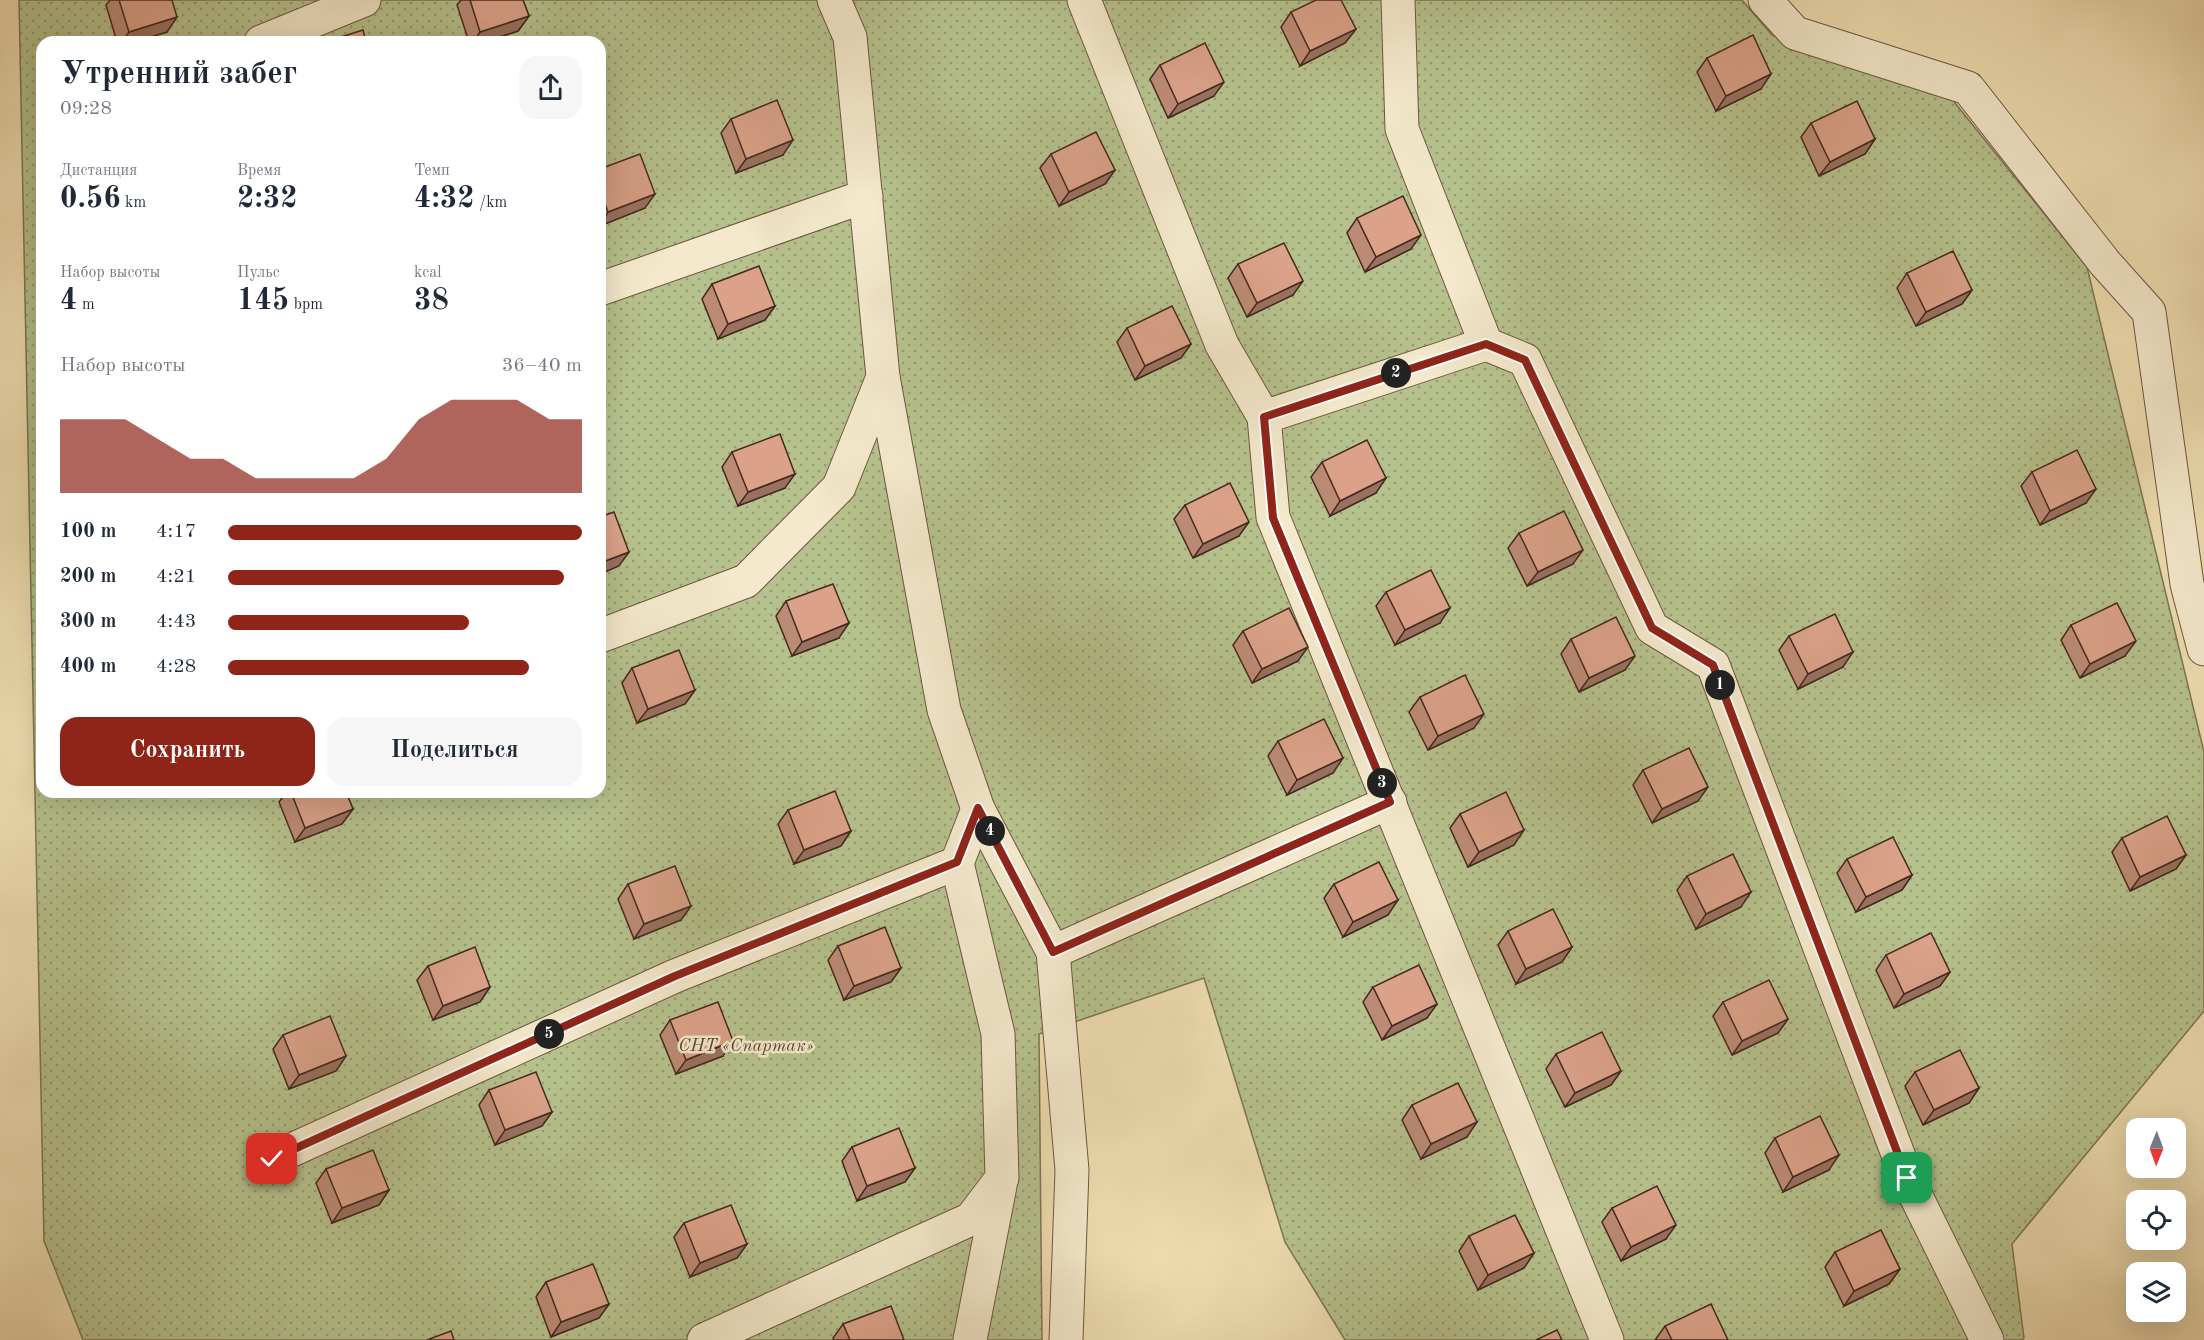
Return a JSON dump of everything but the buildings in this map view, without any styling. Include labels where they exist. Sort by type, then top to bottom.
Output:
[{"type":"street","points":[[276,36],[364,0]]},
{"type":"street","points":[[834,0],[850,37],[883,377],[944,710],[978,808],[1053,952],[1072,1170],[1066,1340]]},
{"type":"street","points":[[1084,0],[1222,345],[1264,417],[1273,518],[1390,802],[1606,1340]]},
{"type":"street","points":[[1398,0],[1402,129],[1486,344]]},
{"type":"street","points":[[1765,0],[1795,33],[1968,88],[2105,263],[2149,312],[2187,584],[2204,649]]},
{"type":"street","points":[[606,287],[867,196]]},
{"type":"street","points":[[1264,417],[1486,344],[1525,360],[1652,628],[1713,665],[1907,1178],[1988,1340]]},
{"type":"street","points":[[606,634],[746,581],[838,487],[883,377]]},
{"type":"street","points":[[1053,952],[1390,802]]},
{"type":"street","points":[[970,1340],[1002,1178],[999,1034],[957,862],[978,808]]},
{"type":"street","points":[[272,1159],[675,976],[957,862]]},
{"type":"street","points":[[704,1340],[971,1219],[1002,1178]]},
{"type":"green space","name":"СНТ «Спартак»","points":[[19,0],[1742,0],[1772,35],[1951,98],[2087,267],[2204,752],[2204,1011],[2012,1244],[2024,1338],[2022,1340],[1345,1340],[1285,1242],[1204,978],[1039,1034],[1042,1340],[83,1340],[44,1241]]},
{"type":"route","points":[[272,1159],[675,976],[957,862],[978,808],[1053,952],[1390,802],[1273,518],[1264,417],[1486,344],[1525,360],[1652,628],[1713,665],[1907,1178]]}]
